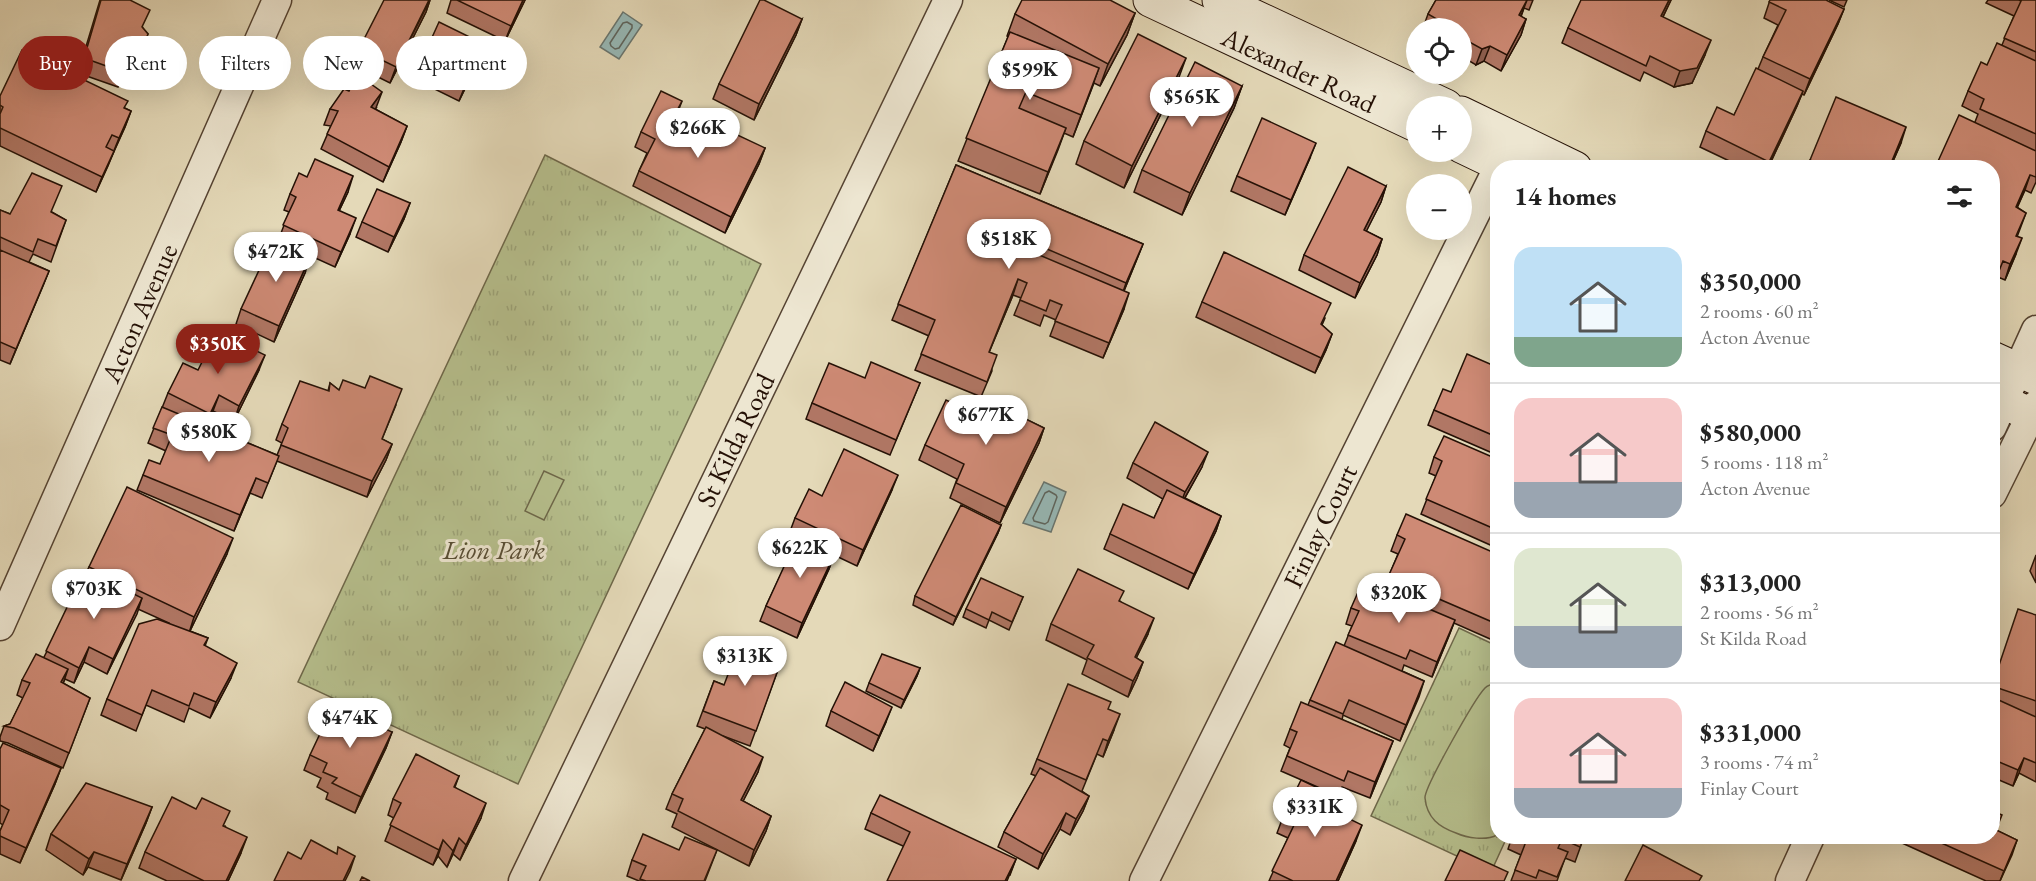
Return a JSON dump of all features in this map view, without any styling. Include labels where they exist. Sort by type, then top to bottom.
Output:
[{"type":"main road","name":"Alexander Road","points":[[1150,0],[1406,120]]},
{"type":"main road","name":"Alexander Road","points":[[1219,0],[1425,96]]},
{"type":"main road","points":[[1472,126],[1501,160]]},
{"type":"main road","points":[[1472,150],[1498,160]]},
{"type":"street","name":"Acton Avenue","points":[[0,626],[277,0]]},
{"type":"street","name":"St Kilda Road","points":[[523,881],[948,0]]},
{"type":"street","name":"Finlay Court","points":[[1144,881],[1490,188]]},
{"type":"street","points":[[2000,465],[2015,411],[2015,369],[2036,330]]},
{"type":"street","points":[[1790,881],[1807,844]]},
{"type":"green space","name":"Lion Park","points":[[545,155],[761,264],[518,784],[298,682]]},
{"type":"green space","points":[[544,471],[564,480],[544,520],[525,511]]},
{"type":"green space","points":[[1459,628],[1490,643],[1490,844],[1504,844],[1491,872],[1371,816]]},
{"type":"green space","points":[[1490,685],[1490,837],[1482,838],[1460,835],[1439,825],[1428,811],[1425,798],[1441,761],[1485,688]]},
{"type":"water","points":[[623,12],[642,25],[619,59],[600,47]]},
{"type":"water","points":[[1044,482],[1066,492],[1051,532],[1023,523]]},
{"type":"building","points":[[101,0],[130,0],[150,10],[142,27],[147,36],[105,36],[105,66],[93,61],[93,36],[90,36]]},
{"type":"building","points":[[384,0],[429,0],[411,36],[396,36],[396,67],[384,61],[384,36],[366,36]]},
{"type":"building","points":[[457,0],[523,0],[511,26]]},
{"type":"building","points":[[760,0],[802,19],[759,104],[719,84]]},
{"type":"building","points":[[1022,0],[1110,0],[1135,13],[1108,64],[1015,14]]},
{"type":"building","points":[[1436,0],[1527,0],[1519,15],[1526,19],[1507,55],[1490,46],[1482,49],[1472,43],[1472,18],[1435,18],[1428,14]]},
{"type":"building","points":[[1581,0],[1669,0],[1661,16],[1711,40],[1697,68],[1680,71],[1650,56],[1646,66],[1568,28]]},
{"type":"building","points":[[1770,0],[1826,0],[1844,9],[1810,79],[1763,57],[1786,10],[1769,2]]},
{"type":"building","points":[[2019,0],[2036,0],[2036,52],[2004,38],[2021,1]]},
{"type":"building","points":[[439,22],[468,36],[433,36]]},
{"type":"building","points":[[1010,32],[1099,68],[1081,115],[1026,92],[1019,108],[1066,128],[1048,172],[966,138]]},
{"type":"building","points":[[1138,34],[1186,58],[1132,166],[1084,141]]},
{"type":"building","points":[[1997,43],[2036,61],[2036,134],[1980,109],[1984,99],[1968,91],[1981,62],[1987,65]]},
{"type":"building","points":[[18,58],[18,90],[93,90],[93,84],[128,101],[124,108],[131,111],[119,138],[112,135],[106,147],[114,151],[102,177],[0,128],[0,114],[3,107],[0,105],[0,96]]},
{"type":"building","points":[[1195,62],[1242,86],[1190,193],[1142,170]]},
{"type":"building","points":[[1756,68],[1803,91],[1770,160],[1765,160],[1706,131],[1717,107],[1734,115]]},
{"type":"building","points":[[343,90],[379,90],[382,92],[371,107],[407,126],[389,167],[327,134],[338,111],[330,109]]},
{"type":"building","points":[[661,91],[682,101],[672,120],[722,145],[729,131],[765,148],[731,217],[639,171],[655,139],[641,132]]},
{"type":"building","points":[[1836,97],[1906,127],[1892,160],[1810,160]]},
{"type":"building","points":[[1959,115],[2036,151],[2036,177],[2030,175],[2016,207],[2026,213],[2016,236],[2022,238],[2010,264],[2003,261],[2000,268],[2000,160],[1939,160]]},
{"type":"building","points":[[1262,118],[1316,143],[1291,200],[1237,176]]},
{"type":"building","points":[[315,159],[353,176],[338,210],[356,218],[341,252],[283,225],[296,197],[290,194],[299,173],[307,177]]},
{"type":"building","points":[[956,165],[1143,244],[1126,283],[989,224],[985,232],[1129,293],[1109,343],[1055,321],[1062,305],[1050,300],[1046,311],[1020,300],[1027,283],[1018,279],[989,352],[997,355],[987,382],[921,354],[935,320],[898,304]]},
{"type":"building","points":[[1348,167],[1386,186],[1364,230],[1382,239],[1360,283],[1304,255]]},
{"type":"building","points":[[32,173],[62,186],[51,212],[66,220],[56,246],[38,239],[33,252],[0,237],[0,210],[10,214]]},
{"type":"building","points":[[377,189],[410,203],[394,237],[362,222]]},
{"type":"building","points":[[273,240],[310,257],[279,326],[241,309]]},
{"type":"building","points":[[0,250],[49,271],[16,349],[0,342]]},
{"type":"building","points":[[1224,252],[1331,303],[1321,324],[1332,334],[1321,358],[1202,302]]},
{"type":"building","points":[[217,332],[265,355],[239,406],[219,395],[210,414],[168,393],[183,363],[198,370]]},
{"type":"building","points":[[1467,354],[1490,364],[1490,434],[1434,410],[1443,389],[1451,392]]},
{"type":"building","points":[[871,362],[920,383],[896,440],[812,403],[829,363],[865,378]]},
{"type":"building","points":[[370,376],[402,389],[382,439],[392,444],[372,481],[281,445],[288,428],[282,424],[300,381],[329,391],[330,383],[339,390],[343,380],[365,388]]},
{"type":"building","points":[[979,396],[1044,428],[1006,507],[956,483],[964,464],[925,445],[946,400],[972,412]]},
{"type":"building","points":[[162,407],[279,456],[268,483],[256,478],[240,515],[143,475],[149,460],[160,464],[172,435],[153,428]]},
{"type":"building","points":[[1155,422],[1208,452],[1185,492],[1133,463]]},
{"type":"building","points":[[1444,436],[1490,456],[1490,527],[1426,499],[1442,461],[1434,457]]},
{"type":"building","points":[[844,449],[898,475],[863,550],[795,518],[809,489],[822,496]]},
{"type":"building","points":[[127,487],[233,538],[194,617],[89,567]]},
{"type":"building","points":[[1167,490],[1221,516],[1194,574],[1110,534],[1123,504],[1154,518]]},
{"type":"building","points":[[961,505],[1001,525],[956,617],[915,596]]},
{"type":"building","points":[[1406,514],[1490,551],[1490,621],[1388,577],[1405,539],[1397,535]]},
{"type":"building","points":[[798,536],[835,553],[802,623],[766,606]]},
{"type":"building","points":[[1078,569],[1124,591],[1119,601],[1154,618],[1135,657],[1143,662],[1133,681],[1087,658],[1094,645],[1051,624]]},
{"type":"building","points":[[85,570],[142,598],[113,659],[89,647],[79,668],[46,651]]},
{"type":"building","points":[[981,578],[1023,597],[1012,622],[992,612],[989,620],[966,609]]},
{"type":"building","points":[[1363,581],[1455,620],[1437,662],[1410,650],[1406,659],[1348,635],[1359,611],[1351,608]]},
{"type":"building","points":[[2018,609],[2036,615],[2036,701],[2000,689],[2000,662]]},
{"type":"building","points":[[157,619],[208,638],[204,645],[237,663],[216,702],[194,693],[189,706],[152,690],[142,715],[107,699],[139,624]]},
{"type":"building","points":[[741,640],[783,656],[756,731],[703,711],[714,681],[724,685]]},
{"type":"building","points":[[1336,642],[1424,681],[1406,725],[1349,700],[1343,714],[1310,700]]},
{"type":"building","points":[[36,654],[68,669],[61,682],[90,698],[69,753],[14,728],[4,726],[10,724],[30,683],[22,680]]},
{"type":"building","points":[[882,654],[920,668],[904,700],[869,683]]},
{"type":"building","points":[[845,682],[892,707],[879,736],[831,711]]},
{"type":"building","points":[[1068,684],[1111,702],[1108,709],[1120,714],[1108,741],[1103,739],[1086,780],[1037,759]]},
{"type":"building","points":[[2000,701],[2036,717],[2036,763],[2024,758],[2018,770],[2000,762]]},
{"type":"building","points":[[1301,702],[1393,741],[1375,782],[1348,771],[1344,781],[1287,756],[1297,732],[1290,729]]},
{"type":"building","points":[[334,704],[392,732],[361,797],[332,783],[337,778],[323,772],[327,763],[310,755]]},
{"type":"building","points":[[706,727],[763,757],[741,800],[771,816],[754,850],[678,811],[683,799],[672,794]]},
{"type":"building","points":[[3,743],[61,768],[26,848],[0,836],[9,810],[0,805],[0,749]]},
{"type":"building","points":[[416,754],[459,776],[454,787],[486,803],[466,845],[459,838],[453,851],[443,840],[439,850],[390,825],[401,803],[393,799]]},
{"type":"building","points":[[1040,768],[1089,796],[1076,819],[1066,813],[1043,854],[1004,832]]},
{"type":"building","points":[[1301,780],[1331,794],[1325,807],[1362,825],[1336,881],[1293,881],[1272,871],[1295,823],[1283,817]]},
{"type":"building","points":[[86,783],[152,807],[127,864],[94,852],[89,859],[51,834]]},
{"type":"building","points":[[880,795],[1016,859],[1005,881],[887,881],[910,832],[871,813]]},
{"type":"building","points":[[172,797],[196,809],[202,798],[230,811],[223,826],[247,837],[226,881],[204,881],[145,852]]},
{"type":"building","points":[[2000,832],[2017,840],[2004,871],[1944,844],[2000,844]]},
{"type":"building","points":[[643,834],[679,850],[685,837],[717,850],[704,881],[646,881],[640,879],[646,866],[632,860]]},
{"type":"building","points":[[311,840],[337,854],[338,847],[355,856],[343,881],[274,881],[288,852],[301,859]]},
{"type":"building","points":[[1525,844],[1560,844],[1558,848],[1568,852],[1557,877],[1539,870],[1536,878],[1515,870]]},
{"type":"building","points":[[1643,845],[1702,876],[1699,881],[1625,881]]},
{"type":"building","points":[[1460,850],[1508,872],[1504,881],[1445,881]]}]
